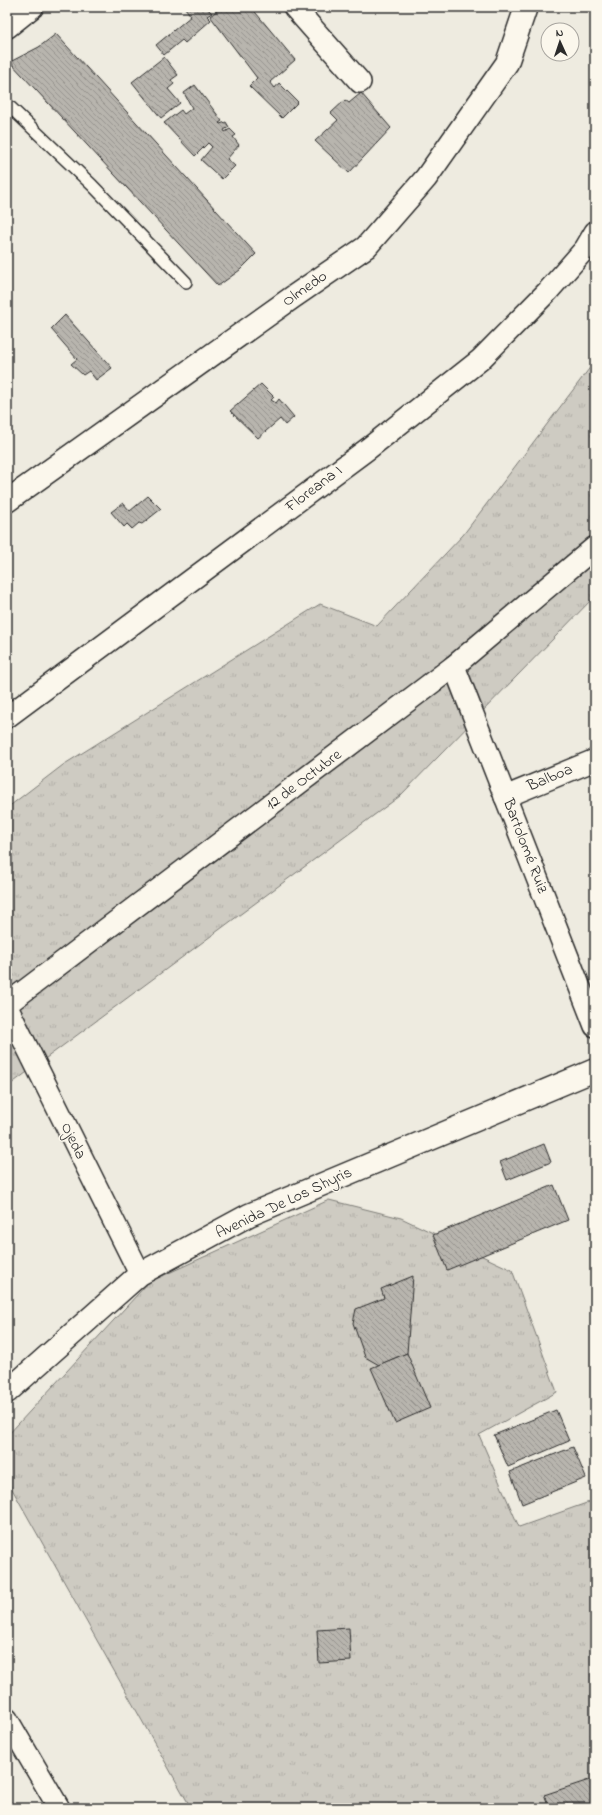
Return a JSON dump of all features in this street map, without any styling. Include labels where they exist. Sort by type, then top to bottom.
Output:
[{"type":"street","points":[[7,27],[32,7]]},
{"type":"street","points":[[294,7],[360,82]]},
{"type":"street","name":"Olmedo","points":[[7,501],[286,302],[366,247],[426,178],[507,63],[526,7]]},
{"type":"street","name":"Floreana I","points":[[7,717],[369,448],[480,360],[548,291],[585,249],[595,232]]},
{"type":"street","name":"12 de Octubre","points":[[7,1006],[454,666],[595,547]]},
{"type":"street","name":"Bartolomé Ruiz","points":[[454,666],[595,1026]]},
{"type":"street","name":"Balboa","points":[[505,797],[595,760]]},
{"type":"street","name":"Ojeda","points":[[7,1006],[140,1274]]},
{"type":"street","name":"Avenida De Los Shyris","points":[[7,1392],[140,1274],[249,1215],[595,1070]]},
{"type":"street","points":[[7,1719],[13,1744],[59,1808]]},
{"type":"lane","points":[[7,104],[92,185],[186,282]]},
{"type":"green space","points":[[595,361],[595,596],[400,796],[7,1087],[7,808],[63,765],[320,604],[377,626],[463,535]]},
{"type":"green space","points":[[329,1200],[401,1218],[512,1270],[557,1392],[479,1435],[519,1527],[595,1500],[595,1808],[191,1808],[7,1480],[7,1436],[149,1282]]},
{"type":"building","points":[[206,7],[212,13],[207,16],[211,20],[185,43],[182,40],[164,55],[156,45],[191,16],[185,8]]},
{"type":"building","points":[[222,7],[251,7],[295,60],[270,82],[275,88],[279,83],[298,102],[282,118],[249,86],[257,78],[210,16]]},
{"type":"building","points":[[56,34],[256,254],[240,270],[218,286],[10,62],[39,47]]},
{"type":"building","points":[[164,57],[178,75],[171,80],[174,84],[168,89],[180,103],[161,118],[132,82]]},
{"type":"building","points":[[195,85],[222,121],[219,123],[226,122],[229,127],[224,130],[225,132],[230,129],[236,135],[233,137],[239,145],[227,159],[235,166],[222,179],[201,160],[212,147],[208,143],[195,156],[164,123],[181,110],[184,114],[192,108],[184,93]]},
{"type":"building","points":[[361,93],[391,128],[349,173],[315,141],[338,120],[331,113],[345,100],[349,103]]},
{"type":"building","points":[[65,315],[112,368],[96,380],[89,371],[83,375],[71,364],[77,359],[51,329]]},
{"type":"building","points":[[261,384],[274,397],[271,400],[276,403],[279,399],[294,417],[285,425],[280,419],[258,438],[230,411]]},
{"type":"building","points":[[148,496],[161,509],[142,524],[139,523],[132,529],[127,524],[124,527],[111,512],[123,503],[130,511]]},
{"type":"building","points":[[544,1144],[551,1162],[507,1180],[500,1162]]},
{"type":"building","points":[[554,1185],[568,1220],[447,1270],[433,1235]]},
{"type":"building","points":[[413,1276],[407,1353],[379,1365],[365,1357],[353,1323],[356,1309],[384,1298],[381,1289]]},
{"type":"building","points":[[407,1353],[430,1408],[395,1423],[371,1368]]},
{"type":"building","points":[[556,1410],[569,1441],[508,1467],[494,1435]]},
{"type":"building","points":[[573,1447],[586,1478],[522,1504],[510,1472]]},
{"type":"building","points":[[349,1628],[351,1661],[319,1663],[317,1630]]},
{"type":"building","points":[[595,1778],[595,1808],[549,1808],[544,1795]]},
{"type":"building","points":[[7,1796],[13,1808],[7,1808]]}]
